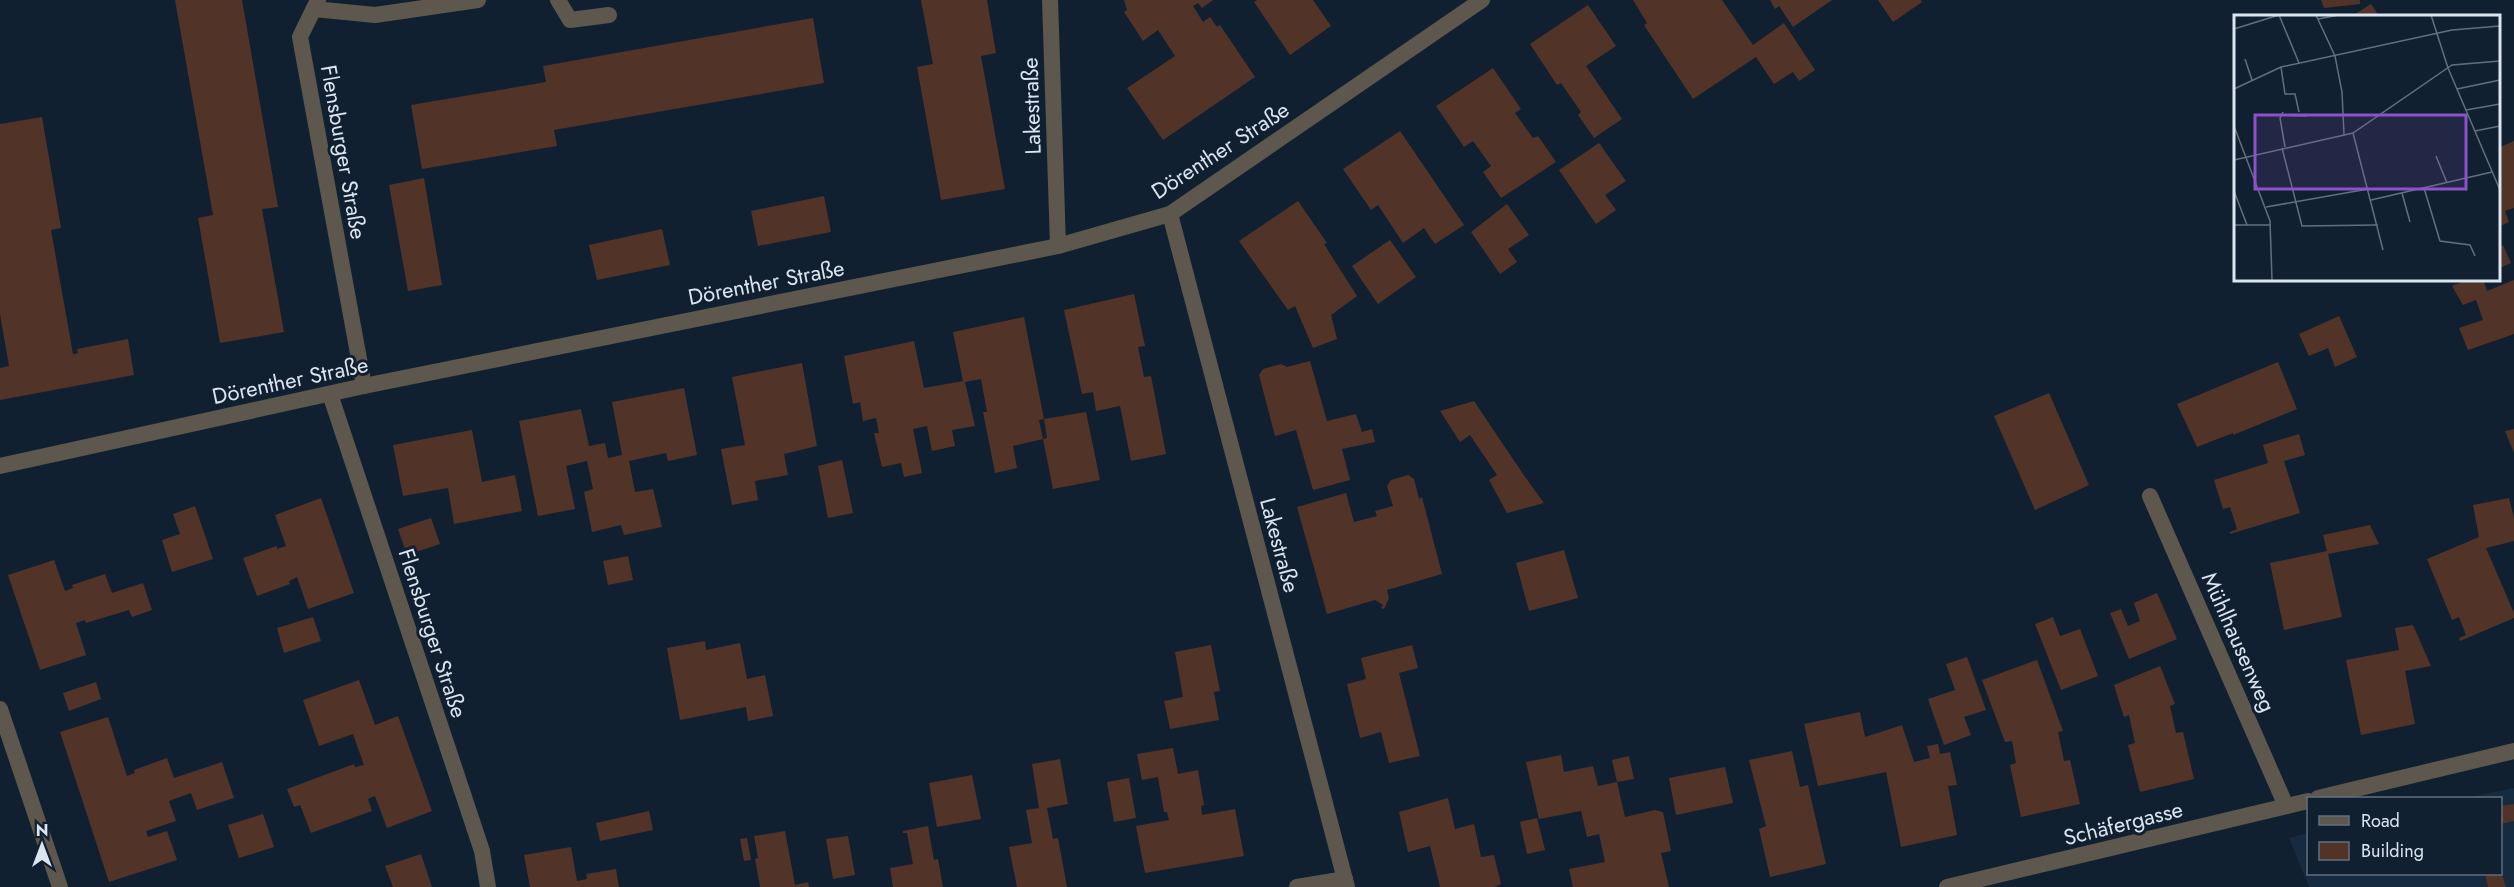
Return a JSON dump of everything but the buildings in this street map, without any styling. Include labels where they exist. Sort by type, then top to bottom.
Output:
[{"type":"street","points":[[316,4],[375,15],[478,0]]},
{"type":"street","points":[[558,0],[570,20],[609,15]]},
{"type":"street","name":"Lakestraße","points":[[1050,0],[1059,246]]},
{"type":"street","name":"Dörenther Straße","points":[[0,466],[364,386],[1059,246],[1170,214],[1482,0]]},
{"type":"street","name":"Flensburger Straße","points":[[316,4],[300,37],[364,386]]},
{"type":"street","name":"Lakestraße","points":[[1170,214],[1346,883]]},
{"type":"street","name":"Flensburger Straße","points":[[330,394],[478,840],[488,887]]},
{"type":"street","name":"Mühlhausenweg","points":[[2150,496],[2286,806]]},
{"type":"street","points":[[0,709],[60,887]]},
{"type":"street","points":[[2322,797],[2514,751]]},
{"type":"street","name":"Schäfergasse","points":[[1947,887],[2011,880],[2307,801]]},
{"type":"street","points":[[1297,887],[1346,883]]},
{"type":"shaded area","points":[[2514,788],[2514,887],[2309,887],[2289,838],[2307,833],[2307,875],[2502,875],[2502,797],[2470,797]]}]
